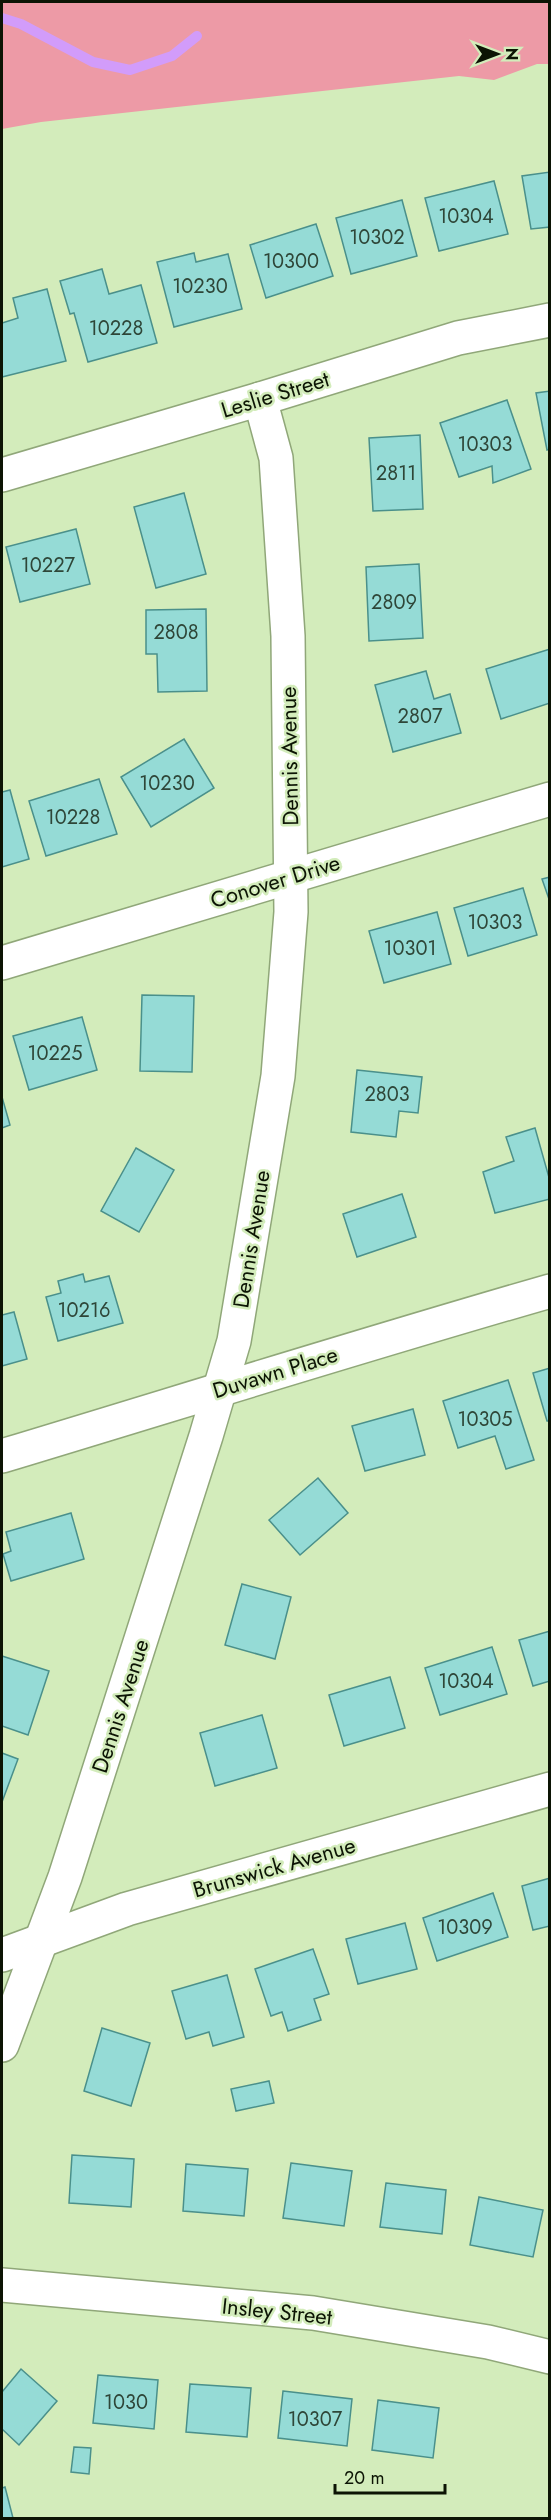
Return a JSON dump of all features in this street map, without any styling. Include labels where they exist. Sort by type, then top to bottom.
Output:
[{"type":"street","name":"Leslie Street","points":[[2,475],[458,338],[549,320]]},
{"type":"street","name":"Dennis Avenue","points":[[2,2044],[68,1866],[206,1436],[234,1341],[278,1076],[291,912],[288,636],[276,458],[260,399]]},
{"type":"street","name":"Conover Drive","points":[[2,963],[549,799]]},
{"type":"street","name":"Duvawn Place","points":[[2,1456],[362,1345],[549,1291]]},
{"type":"street","name":"Brunswick Avenue","points":[[2,1955],[127,1909],[549,1789]]},
{"type":"street","name":"Insley Street","points":[[2,2285],[313,2313],[488,2342],[549,2357]]},
{"type":"shaded area","points":[[2,2],[549,2],[549,64],[537,64],[494,80],[459,76],[41,122],[2,129]]},
{"type":"building","points":[[550,172],[550,227],[531,229],[522,176]]},
{"type":"building","points":[[494,181],[508,234],[439,251],[425,198]]},
{"type":"building","points":[[402,200],[417,256],[351,274],[336,218]]},
{"type":"building","points":[[316,224],[333,276],[266,298],[250,245]]},
{"type":"building","points":[[194,253],[196,262],[228,254],[242,309],[174,327],[157,262]]},
{"type":"building","points":[[102,269],[109,294],[141,285],[157,343],[88,362],[74,313],[70,314],[60,281]]},
{"type":"building","points":[[47,289],[66,361],[2,377],[2,323],[18,318],[13,298]]},
{"type":"building","points":[[550,391],[550,449],[547,450],[536,393]]},
{"type":"building","points":[[507,400],[531,469],[493,483],[492,466],[459,477],[440,423]]},
{"type":"building","points":[[420,435],[423,509],[373,511],[369,438]]},
{"type":"building","points":[[184,493],[206,574],[156,588],[134,507]]},
{"type":"building","points":[[76,529],[90,584],[20,602],[6,547]]},
{"type":"building","points":[[419,564],[423,638],[369,641],[366,567]]},
{"type":"building","points":[[206,609],[207,691],[158,692],[157,654],[146,654],[146,610]]},
{"type":"building","points":[[550,649],[550,703],[501,719],[486,669]]},
{"type":"building","points":[[426,671],[434,699],[450,694],[461,733],[393,752],[375,685]]},
{"type":"building","points":[[184,739],[214,788],[151,827],[121,777]]},
{"type":"building","points":[[99,779],[117,834],[46,856],[29,801]]},
{"type":"building","points":[[10,790],[29,859],[2,867],[2,792]]},
{"type":"building","points":[[550,877],[550,902],[542,879]]},
{"type":"building","points":[[523,888],[537,935],[468,956],[454,908]]},
{"type":"building","points":[[437,912],[451,964],[384,983],[369,931]]},
{"type":"building","points":[[142,995],[194,996],[192,1072],[140,1071]]},
{"type":"building","points":[[82,1017],[97,1070],[29,1090],[13,1036]]},
{"type":"building","points":[[357,1070],[422,1077],[418,1113],[399,1111],[396,1137],[351,1132]]},
{"type":"building","points":[[2,1097],[10,1125],[2,1128]]},
{"type":"building","points":[[535,1128],[550,1181],[550,1199],[495,1213],[483,1172],[514,1161],[506,1137]]},
{"type":"building","points":[[136,1148],[174,1170],[139,1232],[101,1211]]},
{"type":"building","points":[[402,1194],[416,1237],[357,1257],[343,1214]]},
{"type":"building","points":[[83,1274],[85,1282],[109,1276],[123,1323],[58,1341],[46,1297],[61,1293],[58,1281]]},
{"type":"building","points":[[14,1312],[27,1359],[2,1366],[2,1315]]},
{"type":"building","points":[[550,1368],[550,1421],[547,1421],[533,1373]]},
{"type":"building","points":[[508,1380],[534,1460],[506,1469],[495,1436],[458,1448],[443,1401]]},
{"type":"building","points":[[413,1409],[425,1455],[365,1471],[352,1426]]},
{"type":"building","points":[[318,1478],[348,1513],[300,1555],[269,1520]]},
{"type":"building","points":[[71,1513],[84,1559],[11,1581],[3,1554],[11,1551],[6,1532]]},
{"type":"building","points":[[242,1584],[291,1597],[275,1659],[225,1645]]},
{"type":"building","points":[[550,1631],[550,1681],[533,1686],[519,1640]]},
{"type":"building","points":[[492,1647],[507,1694],[440,1715],[425,1668]]},
{"type":"building","points":[[2,1656],[49,1671],[28,1735],[2,1726]]},
{"type":"building","points":[[390,1677],[405,1728],[344,1746],[329,1695]]},
{"type":"building","points":[[262,1715],[277,1768],[215,1786],[200,1733]]},
{"type":"building","points":[[2,1753],[18,1759],[2,1802]]},
{"type":"building","points":[[550,1878],[550,1926],[533,1930],[522,1886]]},
{"type":"building","points":[[493,1893],[508,1937],[437,1961],[423,1918]]},
{"type":"building","points":[[405,1923],[417,1969],[358,1984],[346,1939]]},
{"type":"building","points":[[313,1949],[329,1994],[314,1999],[321,2020],[288,2031],[282,2012],[271,2016],[255,1969]]},
{"type":"building","points":[[227,1975],[244,2037],[213,2046],[209,2032],[186,2039],[172,1991]]},
{"type":"building","points":[[102,2028],[150,2043],[131,2106],[84,2091]]},
{"type":"building","points":[[269,2081],[274,2103],[236,2111],[231,2089]]},
{"type":"building","points":[[72,2155],[134,2159],[131,2207],[69,2203]]},
{"type":"building","points":[[291,2163],[352,2171],[344,2226],[283,2218]]},
{"type":"building","points":[[186,2164],[248,2169],[244,2216],[183,2211]]},
{"type":"building","points":[[386,2183],[446,2190],[442,2234],[380,2227]]},
{"type":"building","points":[[479,2197],[543,2210],[533,2257],[470,2245]]},
{"type":"building","points":[[21,2369],[57,2401],[19,2445],[2,2429],[2,2392]]},
{"type":"building","points":[[98,2375],[158,2380],[154,2429],[93,2423]]},
{"type":"building","points":[[190,2384],[251,2388],[247,2437],[186,2432]]},
{"type":"building","points":[[283,2391],[352,2399],[347,2446],[278,2438]]},
{"type":"building","points":[[378,2400],[439,2408],[433,2458],[372,2450]]},
{"type":"building","points":[[74,2447],[91,2448],[89,2474],[71,2472]]},
{"type":"building","points":[[5,2487],[13,2518],[2,2518],[2,2488]]},
{"type":"waterway","points":[[2,18],[21,24],[93,62],[130,70],[172,56],[197,36]]}]
